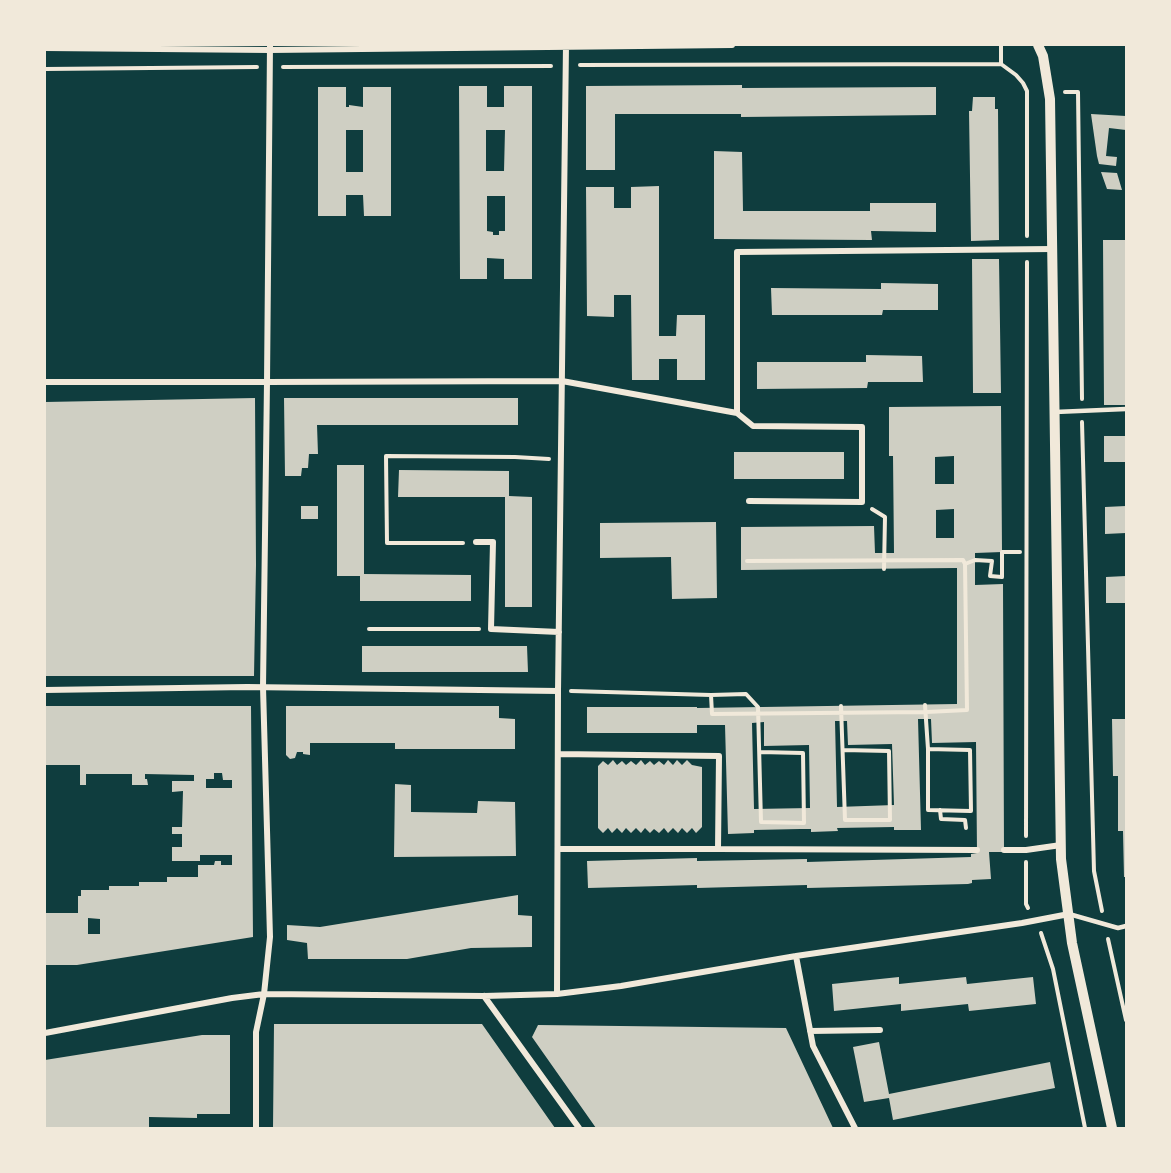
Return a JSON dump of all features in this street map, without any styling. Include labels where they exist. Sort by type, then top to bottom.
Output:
[{"type":"street","points":[[45,48],[732,45]]},
{"type":"street","points":[[1038,45],[1043,56],[1050,99],[1061,859],[1072,943],[1112,1128]]},
{"type":"street","points":[[557,994],[558,691],[566,46]]},
{"type":"street","points":[[256,1128],[256,1032],[264,994],[270,937],[263,687],[270,47]]},
{"type":"street","points":[[737,413],[737,252],[1053,249]]},
{"type":"street","points":[[45,382],[562,381],[737,413],[753,426],[862,427],[862,502],[749,501]]},
{"type":"street","points":[[476,543],[493,542],[491,629],[559,632]]},
{"type":"street","points":[[45,690],[263,687],[558,691]]},
{"type":"street","points":[[558,754],[719,756],[718,849]]},
{"type":"street","points":[[1004,850],[1026,850],[1061,845]]},
{"type":"street","points":[[558,849],[977,850]]},
{"type":"street","points":[[45,1032],[264,994],[484,996],[557,994],[621,986],[796,956],[1069,914]]},
{"type":"street","points":[[796,956],[813,1046],[855,1128]]},
{"type":"street","points":[[484,996],[579,1128]]},
{"type":"street","points":[[810,1031],[880,1030]]},
{"type":"lane","points":[[1055,412],[1126,409]]},
{"type":"lane","points":[[1069,914],[1118,928],[1126,926]]},
{"type":"path","points":[[1001,45],[1001,64]]},
{"type":"path","points":[[45,69],[1001,64],[1016,75],[1027,91],[1026,904],[1036,920],[1053,969],[1085,1128]]},
{"type":"path","points":[[1078,92],[1082,411],[1094,871],[1126,1020]]},
{"type":"path","points":[[476,543],[387,543],[386,456],[515,457],[561,460]]},
{"type":"path","points":[[862,502],[885,517],[884,569]]},
{"type":"path","points":[[965,564],[975,560],[992,561],[990,576],[1002,577],[1002,552],[1020,552]]},
{"type":"path","points":[[711,695],[712,714],[967,710],[965,564],[963,560],[747,561]]},
{"type":"path","points":[[369,629],[491,629]]},
{"type":"path","points":[[587,691],[747,694],[758,707],[759,714],[761,822],[804,823],[803,753],[760,752]]},
{"type":"path","points":[[925,705],[928,810],[971,810],[970,750],[927,749]]},
{"type":"path","points":[[842,706],[842,713],[843,750],[845,820],[890,820],[889,751],[843,750]]},
{"type":"path","points":[[940,810],[941,819],[965,820],[966,828]]},
{"type":"building","points":[[742,85],[742,88],[936,87],[936,115],[741,117],[741,114],[615,114],[615,170],[586,170],[586,86]]},
{"type":"building","points":[[459,86],[487,86],[487,107],[504,107],[504,86],[532,86],[532,279],[504,279],[504,259],[487,258],[487,279],[460,279]],"holes":[[[486,130],[505,130],[504,171],[486,171]],[[487,196],[505,196],[505,231],[499,231],[499,235],[493,235],[493,232],[487,231]]]},
{"type":"building","points":[[318,87],[346,87],[346,107],[349,105],[363,107],[363,87],[391,87],[391,216],[364,216],[363,195],[346,195],[346,216],[318,216]],"holes":[[[346,130],[363,130],[363,172],[346,172]]]},
{"type":"building","points":[[973,97],[995,97],[995,109],[998,109],[999,240],[971,241],[969,111],[972,111]]},
{"type":"building","points":[[1091,114],[1126,116],[1126,130],[1109,128],[1106,156],[1117,157],[1116,166],[1099,164]]},
{"type":"building","points":[[714,151],[742,152],[743,211],[870,211],[870,203],[936,203],[936,232],[871,231],[872,240],[714,239]]},
{"type":"building","points":[[1101,172],[1117,173],[1122,190],[1107,189]]},
{"type":"building","points":[[659,186],[659,336],[676,336],[677,315],[705,315],[705,380],[677,380],[677,359],[659,359],[659,380],[632,380],[631,295],[614,295],[614,317],[587,316],[586,187],[614,187],[614,208],[631,208],[631,187]]},
{"type":"building","points":[[1103,240],[1126,240],[1126,405],[1104,405]]},
{"type":"building","points":[[972,259],[999,259],[1001,393],[973,393]]},
{"type":"building","points":[[881,283],[938,284],[938,310],[883,310],[882,315],[772,315],[771,288],[881,289]]},
{"type":"building","points":[[866,355],[922,356],[923,382],[868,382],[867,388],[757,389],[757,362],[866,362]]},
{"type":"building","points":[[255,398],[254,676],[45,676],[45,402]]},
{"type":"building","points":[[284,398],[518,398],[518,425],[317,425],[318,454],[309,454],[308,468],[302,468],[301,476],[285,476]]},
{"type":"building","points":[[1001,406],[1002,552],[975,553],[975,585],[1003,584],[1004,852],[989,852],[991,879],[972,880],[972,883],[968,884],[807,888],[807,885],[697,888],[697,885],[588,888],[587,861],[697,858],[697,861],[807,859],[807,862],[971,857],[971,854],[977,853],[976,742],[932,743],[931,719],[918,719],[921,830],[894,830],[894,827],[837,828],[838,831],[754,830],[754,833],[728,834],[725,725],[697,725],[697,733],[587,733],[587,707],[697,708],[957,704],[957,568],[741,570],[741,527],[874,526],[875,553],[894,553],[893,456],[889,456],[889,407]],"holes":[[[954,456],[954,484],[935,484],[935,457]],[[954,509],[954,538],[936,538],[936,510]],[[835,721],[847,721],[848,745],[892,744],[894,805],[837,807]],[[764,722],[764,746],[809,745],[810,808],[754,809],[752,723]]]},
{"type":"building","points":[[1104,436],[1126,436],[1126,462],[1104,462]]},
{"type":"building","points":[[734,452],[844,452],[844,479],[734,479]]},
{"type":"building","points":[[337,465],[364,465],[364,574],[471,575],[471,601],[360,601],[360,576],[337,576]]},
{"type":"building","points":[[399,470],[509,471],[509,496],[532,497],[532,607],[505,607],[505,497],[398,497]]},
{"type":"building","points":[[301,506],[318,506],[318,519],[301,519]]},
{"type":"building","points":[[1126,506],[1126,533],[1105,534],[1105,507]]},
{"type":"building","points":[[716,522],[717,598],[672,599],[671,557],[600,558],[600,523]]},
{"type":"building","points":[[1126,576],[1126,603],[1106,603],[1106,577]]},
{"type":"building","points":[[362,646],[527,646],[528,672],[362,672]]},
{"type":"building","points":[[45,706],[251,706],[253,937],[77,965],[45,965],[45,913],[78,913],[78,896],[81,896],[81,890],[109,890],[109,886],[139,886],[139,882],[167,882],[167,877],[198,877],[198,865],[214,865],[215,861],[221,861],[221,865],[232,865],[232,855],[200,855],[200,861],[172,861],[172,847],[182,847],[182,834],[172,834],[172,827],[182,827],[183,791],[172,792],[172,781],[194,781],[194,775],[145,774],[148,785],[132,785],[132,774],[86,774],[86,785],[80,785],[80,765],[45,765]],"holes":[[[214,773],[222,773],[223,780],[232,780],[232,788],[206,788],[206,779],[214,779]],[[88,918],[100,919],[100,934],[88,934]]]},
{"type":"building","points":[[286,706],[499,706],[499,718],[515,719],[515,749],[395,749],[395,743],[310,743],[310,755],[297,752],[295,758],[290,759],[286,755]]},
{"type":"building","points":[[1112,719],[1126,719],[1126,877],[1124,877],[1123,831],[1118,831],[1118,776],[1113,776]]},
{"type":"building","points":[[613,760],[617,765],[622,761],[626,765],[631,761],[636,765],[641,760],[645,765],[650,761],[654,765],[659,761],[664,765],[668,760],[673,765],[677,760],[682,765],[687,760],[692,765],[702,767],[702,827],[696,833],[692,828],[687,833],[682,828],[678,833],[673,828],[668,833],[664,828],[659,833],[654,829],[650,833],[645,828],[641,833],[636,828],[631,833],[626,828],[622,833],[617,828],[612,833],[608,828],[603,833],[598,828],[598,766],[603,761],[608,765]]},
{"type":"building","points":[[395,784],[411,785],[411,812],[477,813],[478,801],[515,802],[516,856],[394,857]]},
{"type":"building","points":[[518,895],[518,915],[532,916],[532,947],[471,948],[407,959],[308,959],[307,943],[287,940],[287,925],[320,927]]},
{"type":"building","points":[[899,977],[899,984],[966,977],[967,984],[1033,977],[1036,1004],[969,1011],[968,1004],[901,1011],[901,1004],[834,1011],[832,984]]},
{"type":"building","points":[[274,1024],[482,1024],[555,1128],[273,1128]]},
{"type":"building","points":[[538,1025],[786,1028],[833,1128],[596,1128],[532,1037]]},
{"type":"building","points":[[202,1035],[230,1035],[230,1114],[197,1114],[197,1118],[149,1117],[149,1128],[45,1128],[45,1060]]},
{"type":"building","points":[[879,1042],[889,1094],[1050,1062],[1055,1088],[893,1120],[889,1098],[864,1102],[853,1047]]}]
